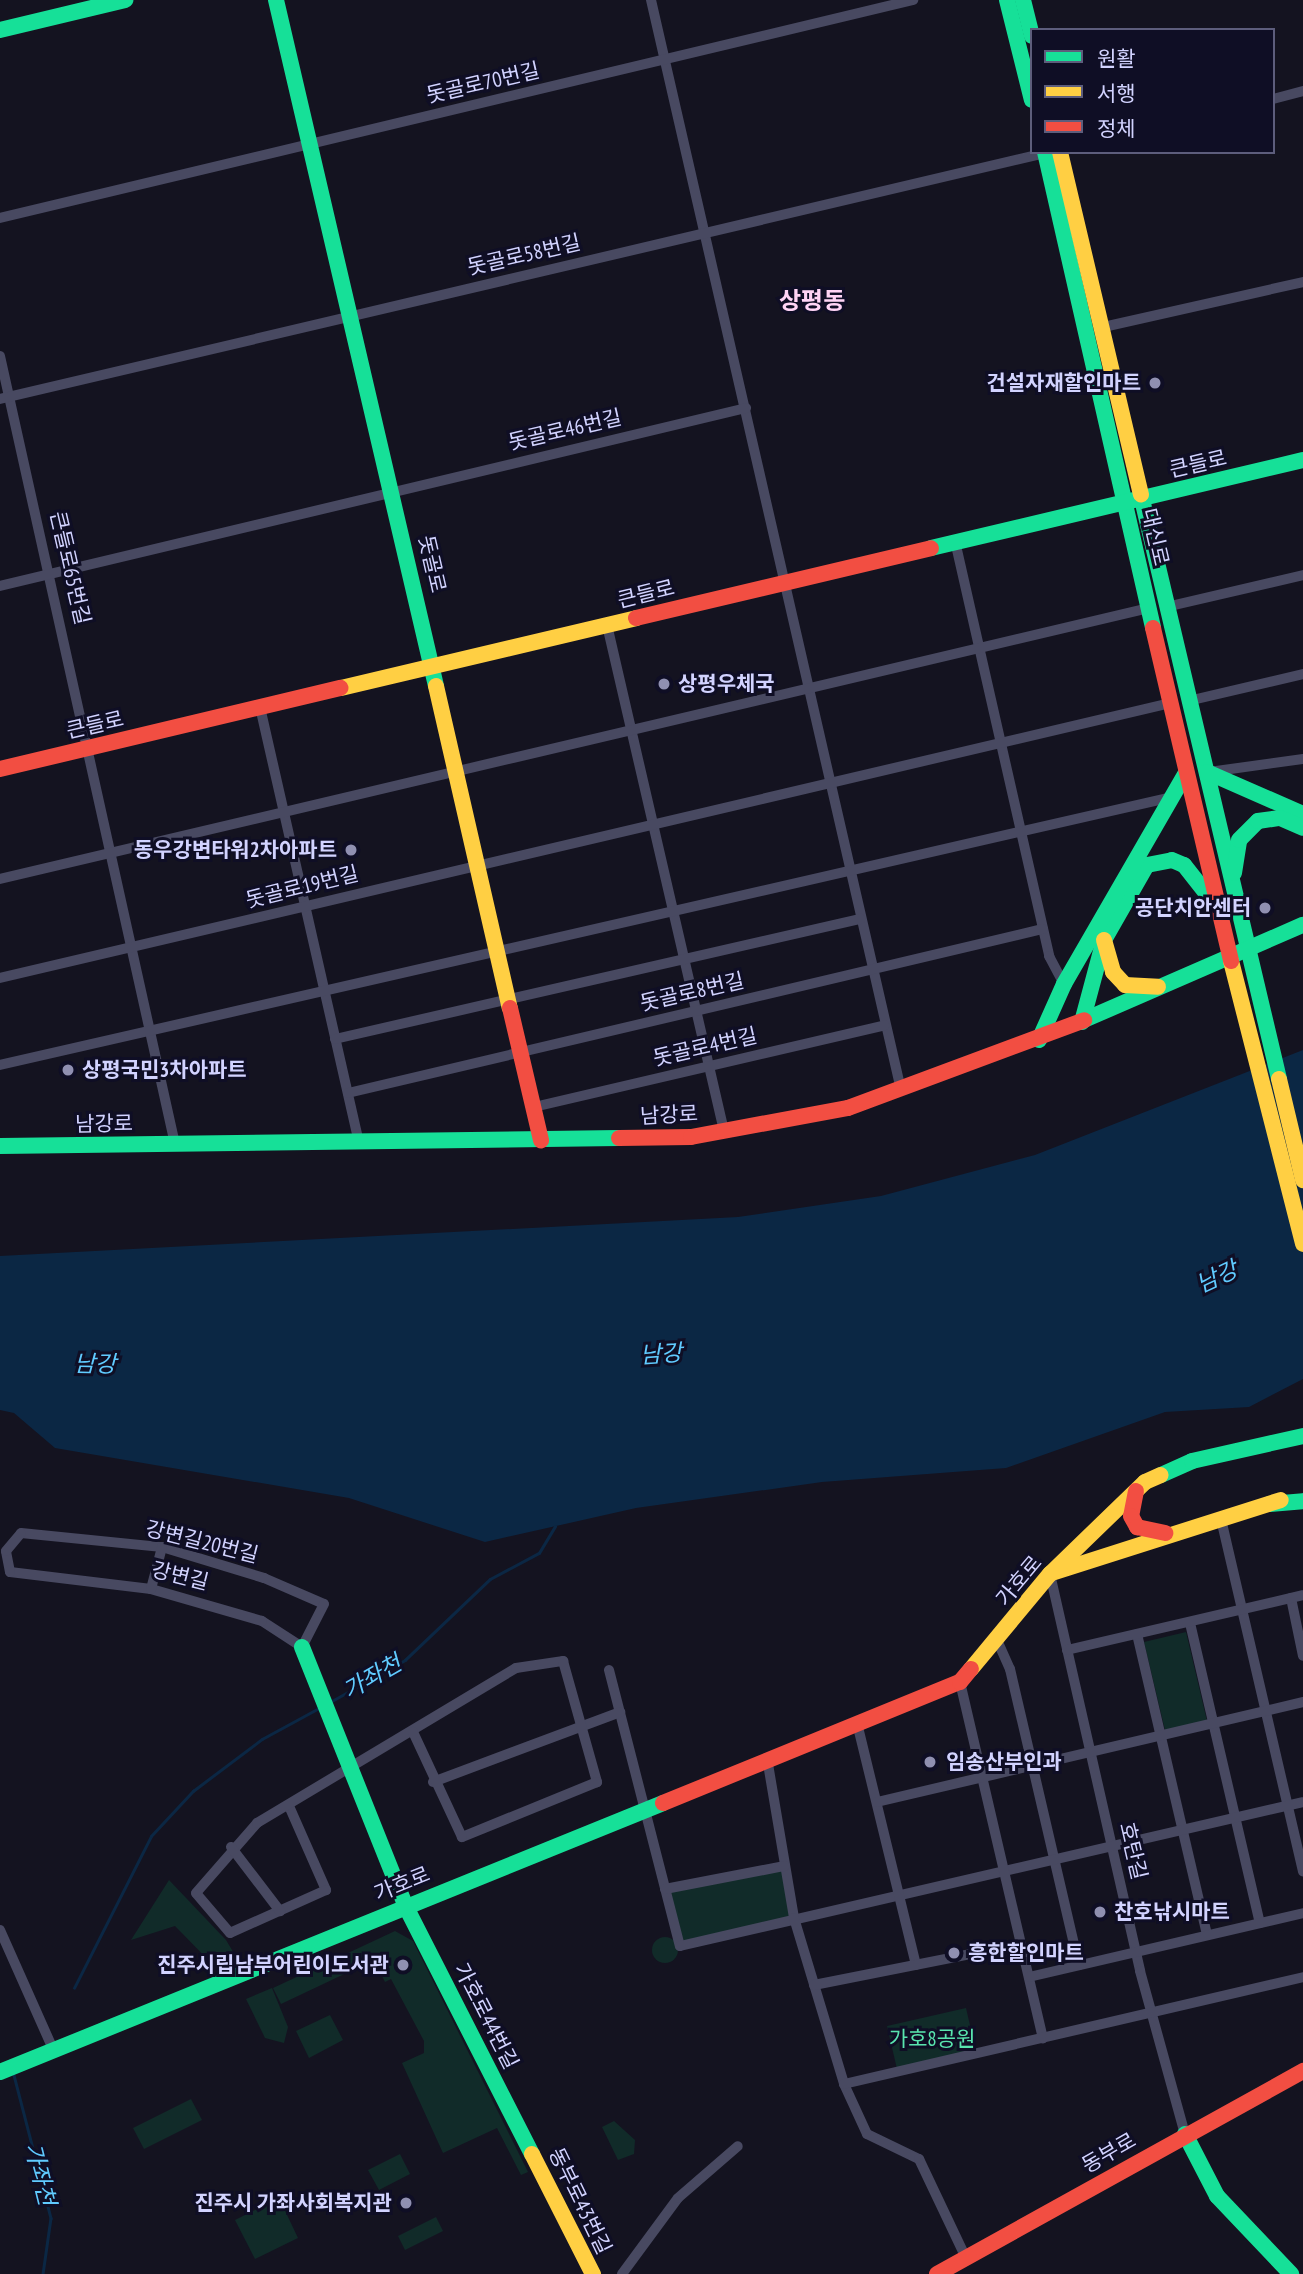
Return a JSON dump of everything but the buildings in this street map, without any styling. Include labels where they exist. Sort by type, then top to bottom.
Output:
[{"type":"main road","points":[[0,30],[125,0]]},
{"type":"main road","name":"돗골로","points":[[276,0],[460,771],[541,1140]]},
{"type":"main road","points":[[1007,0],[1030,92]]},
{"type":"main road","points":[[1023,0],[1030,28]]},
{"type":"main road","name":"대신로","points":[[1050,154],[1099,328],[1133,500]]},
{"type":"main road","name":"대신로","points":[[1050,154],[1158,607],[1188,701],[1206,772],[1241,929],[1303,1180]]},
{"type":"main road","name":"큰들로","points":[[0,769],[1303,460]]},
{"type":"main road","name":"대신로","points":[[1158,607],[1171,704],[1186,773],[1218,912],[1303,1244]]},
{"type":"main road","points":[[1206,772],[1303,814]]},
{"type":"main road","points":[[1039,1040],[1064,984],[1186,773]]},
{"type":"main road","points":[[1236,900],[1235,855],[1246,830],[1270,818],[1303,828]]},
{"type":"main road","points":[[1082,1022],[1104,940],[1139,873],[1159,860],[1172,860],[1194,873],[1218,912]]},
{"type":"main road","name":"남강로","points":[[0,1146],[541,1140],[724,1131],[848,1108],[901,1090],[1039,1040],[1303,925]]},
{"type":"main road","points":[[1104,940],[1113,972],[1125,985],[1164,987]]},
{"type":"main road","points":[[1064,984],[1082,1022]]},
{"type":"main road","name":"가호로","points":[[0,2072],[644,1807],[960,1682],[1050,1574],[1138,1488],[1192,1461],[1303,1436]]},
{"type":"main road","points":[[1138,1488],[1131,1516],[1146,1533],[1198,1527]]},
{"type":"main road","points":[[1050,1574],[1303,1493]]},
{"type":"main road","points":[[1270,1504],[1303,1501]]},
{"type":"main road","points":[[302,1647],[346,1749],[405,1905]]},
{"type":"main road","name":"가호로44번길","points":[[405,1905],[530,2146]]},
{"type":"main road","name":"동부로","points":[[937,2274],[1185,2134],[1303,2071]]},
{"type":"main road","points":[[1185,2134],[1217,2196],[1291,2274]]},
{"type":"main road","name":"동부로43번길","points":[[530,2146],[593,2274]]},
{"type":"street","points":[[652,0],[747,408],[828,787],[901,1090]]},
{"type":"street","name":"돗골로70번길","points":[[0,218],[913,0]]},
{"type":"street","points":[[1275,98],[1303,91]]},
{"type":"street","name":"돗골로58번길","points":[[6,398],[351,314],[1046,154]]},
{"type":"street","points":[[1099,328],[1303,282]]},
{"type":"street","name":"큰들로65번길","points":[[0,356],[6,398],[51,574],[90,748],[174,1144]]},
{"type":"street","name":"돗골로46번길","points":[[0,586],[393,489],[747,408]]},
{"type":"street","points":[[955,541],[1023,830],[1043,929],[1064,984]]},
{"type":"street","points":[[0,879],[979,648],[1303,575]]},
{"type":"street","points":[[607,625],[724,1131]]},
{"type":"street","points":[[1188,701],[1303,674]]},
{"type":"street","name":"돗골로19번길","points":[[0,978],[481,864],[828,787],[1171,704]]},
{"type":"street","points":[[260,707],[359,1141]]},
{"type":"street","points":[[1206,772],[1303,759]]},
{"type":"street","points":[[0,1065],[150,1033],[848,869],[1172,797]]},
{"type":"street","points":[[335,1039],[860,919]]},
{"type":"street","name":"돗골로8번길","points":[[348,1093],[1043,929]]},
{"type":"street","name":"돗골로4번길","points":[[534,1107],[885,1024]]},
{"type":"street","points":[[1221,1519],[1303,1872]]},
{"type":"street","name":"강변길20번길","points":[[10,1572],[6,1551],[21,1533],[162,1547],[264,1578],[324,1604],[302,1647]]},
{"type":"street","points":[[151,1589],[162,1547]]},
{"type":"street","name":"강변길","points":[[10,1572],[151,1589],[262,1621],[302,1647]]},
{"type":"street","name":"호탄길","points":[[1050,1574],[1135,1952],[1185,2134]]},
{"type":"street","points":[[1067,1650],[1303,1595]]},
{"type":"street","points":[[1291,1598],[1303,1656]]},
{"type":"street","points":[[1190,1623],[1260,1923]]},
{"type":"street","points":[[1137,1634],[1207,1935]]},
{"type":"street","points":[[997,1640],[1034,1765],[1079,1965]]},
{"type":"street","points":[[289,1806],[326,1890],[230,1933],[195,1893],[231,1847],[289,1806],[516,1668],[563,1661],[597,1782],[462,1837],[433,1782],[413,1732]]},
{"type":"street","points":[[609,1670],[680,1946],[1303,1802]]},
{"type":"street","points":[[960,1682],[1043,2038]]},
{"type":"street","points":[[877,1802],[1303,1702]]},
{"type":"street","points":[[433,1782],[581,1724],[620,1712]]},
{"type":"street","points":[[857,1723],[916,1965]]},
{"type":"street","points":[[767,1758],[794,1919],[844,2084],[867,2134],[919,2159],[966,2258]]},
{"type":"street","points":[[231,1847],[280,1911]]},
{"type":"street","points":[[665,1889],[785,1866]]},
{"type":"street","points":[[1029,1977],[1303,1913]]},
{"type":"street","points":[[0,1930],[53,2049]]},
{"type":"street","points":[[814,1985],[1021,1944]]},
{"type":"street","points":[[844,2084],[1303,1977]]},
{"type":"street","name":"동부로43번길","points":[[622,2274],[678,2198],[738,2146]]},
{"type":"green space","points":[[1186,1632],[1207,1721],[1165,1730],[1144,1642]]},
{"type":"green space","points":[[783,1868],[791,1918],[683,1944],[668,1890]]},
{"type":"green space","points":[[169,1880],[226,1940],[238,1960],[216,1968],[175,1926],[131,1940]]},
{"type":"green space","points":[[395,1931],[413,1941],[528,2172],[521,2175],[497,2128],[443,2153],[402,2063],[424,2053],[424,2041],[391,1979],[385,1982],[374,1960],[281,2004],[273,1988]]},
{"type":"green space","points":[[665,1937],[675,1940],[678,1950],[675,1960],[665,1963],[655,1960],[652,1950],[655,1940]]},
{"type":"green space","points":[[272,1988],[288,2027],[284,2043],[265,2038],[246,1999]]},
{"type":"green space","name":"가호8공원","points":[[966,2008],[976,2051],[897,2069],[887,2026]]},
{"type":"green space","points":[[330,2015],[343,2040],[309,2058],[296,2031]]},
{"type":"green space","points":[[191,2099],[202,2120],[144,2149],[133,2128]]},
{"type":"green space","points":[[614,2121],[635,2140],[634,2154],[618,2160],[602,2127]]},
{"type":"green space","points":[[400,2154],[410,2174],[379,2190],[368,2170]]},
{"type":"green space","points":[[279,2198],[298,2238],[255,2259],[235,2220]]},
{"type":"green space","points":[[436,2217],[443,2231],[405,2250],[398,2236]]},
{"type":"water","name":"남강","points":[[1303,1050],[1303,1379],[1249,1407],[1165,1412],[1006,1468],[822,1482],[636,1508],[485,1542],[349,1498],[55,1448],[14,1413],[0,1410],[0,1256],[738,1217],[881,1196],[1035,1155]]},
{"type":"waterway","name":"가좌천","points":[[330,1702],[405,1660],[490,1579],[539,1553],[555,1526]]},
{"type":"waterway","name":"가좌천","points":[[74,1988],[151,1836],[193,1791],[262,1739],[321,1707]]},
{"type":"waterway","name":"가좌천","points":[[14,2075],[51,2218],[43,2274]]},
{"type":"traffic: fast","points":[[0,30],[125,0]]},
{"type":"traffic: fast","points":[[276,0],[436,686]]},
{"type":"traffic: fast","points":[[1007,0],[1030,92]]},
{"type":"traffic: fast","points":[[1023,0],[1030,28]]},
{"type":"traffic: fast","points":[[1045,154],[1153,628]]},
{"type":"traffic: fast","points":[[931,548],[1303,460]]},
{"type":"traffic: fast","points":[[1141,495],[1279,1079]]},
{"type":"traffic: fast","points":[[1207,772],[1303,814]]},
{"type":"traffic: fast","points":[[1039,1040],[1064,984],[1186,773]]},
{"type":"traffic: fast","points":[[1234,873],[1239,840],[1258,821],[1280,818],[1303,828]]},
{"type":"traffic: fast","points":[[1082,1022],[1104,940],[1147,865],[1172,860],[1184,865],[1210,898]]},
{"type":"traffic: fast","points":[[1084,1020],[1303,925]]},
{"type":"traffic: fast","points":[[0,1146],[619,1138]]},
{"type":"traffic: fast","points":[[1161,1475],[1192,1461],[1303,1436]]},
{"type":"traffic: fast","points":[[1270,1504],[1303,1501]]},
{"type":"traffic: fast","points":[[302,1647],[405,1905],[532,2154]]},
{"type":"traffic: fast","points":[[0,2072],[663,1803]]},
{"type":"traffic: fast","points":[[1185,2134],[1217,2196],[1291,2274]]},
{"type":"traffic: slow","points":[[1060,154],[1141,495]]},
{"type":"traffic: slow","points":[[341,688],[636,618]]},
{"type":"traffic: slow","points":[[436,686],[510,1008]]},
{"type":"traffic: slow","points":[[1104,940],[1113,972],[1125,985],[1158,987]]},
{"type":"traffic: slow","points":[[1231,961],[1303,1244]]},
{"type":"traffic: slow","points":[[1279,1079],[1303,1180]]},
{"type":"traffic: slow","points":[[971,1669],[1050,1574],[1145,1482],[1161,1475]]},
{"type":"traffic: slow","points":[[1052,1573],[1281,1500]]},
{"type":"traffic: slow","points":[[532,2154],[593,2274]]},
{"type":"traffic: jam","points":[[636,618],[931,548]]},
{"type":"traffic: jam","points":[[1153,628],[1231,961]]},
{"type":"traffic: jam","points":[[0,769],[341,688]]},
{"type":"traffic: jam","points":[[510,1008],[541,1140]]},
{"type":"traffic: jam","points":[[619,1138],[691,1137],[848,1108],[1084,1020]]},
{"type":"traffic: jam","points":[[1136,1491],[1131,1516],[1137,1527],[1165,1533]]},
{"type":"traffic: jam","points":[[663,1803],[960,1682],[971,1669]]},
{"type":"traffic: jam","points":[[937,2274],[1303,2071]]},
{"type":"place","name":"건설자재할인마트","points":[[1155,383]]},
{"type":"place","name":"상평우체국","points":[[664,684]]},
{"type":"place","name":"동우강변타워2차아파트","points":[[351,850]]},
{"type":"place","name":"공단치안센터","points":[[1265,908]]},
{"type":"place","name":"상평국민3차아파트","points":[[68,1070]]},
{"type":"place","name":"임송산부인과","points":[[930,1762]]},
{"type":"place","name":"찬호낚시마트","points":[[1100,1912]]},
{"type":"place","name":"흥한할인마트","points":[[954,1953]]},
{"type":"place","name":"진주시립남부어린이도서관","points":[[403,1965]]},
{"type":"place","name":"진주시 가좌사회복지관","points":[[406,2203]]},
{"type":"district","name":"상평동","points":[[812,301]]}]
